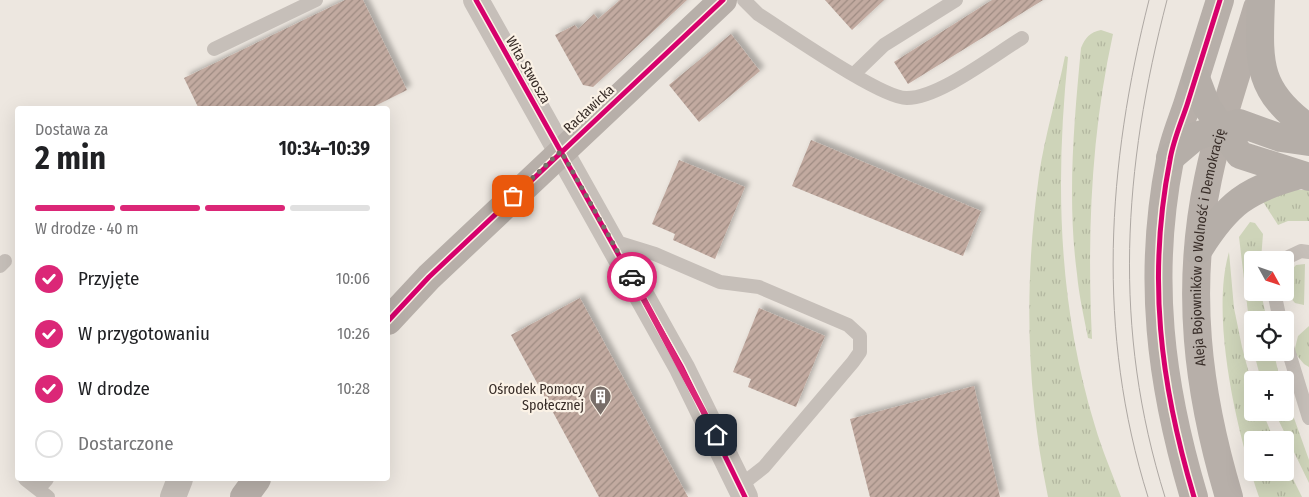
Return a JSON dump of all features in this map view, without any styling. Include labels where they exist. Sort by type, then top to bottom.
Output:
[{"type":"main road","points":[[1260,0],[1259,50],[1264,76],[1281,106],[1309,128]]},
{"type":"main road","points":[[1196,78],[1207,107],[1220,129],[1240,155],[1304,176]]},
{"type":"main road","points":[[1170,158],[1196,136],[1239,123],[1282,138],[1309,142]]},
{"type":"main road","points":[[1198,251],[1214,226],[1241,199],[1271,182],[1304,176]]},
{"type":"street","name":"Wita Stwosza","points":[[476,0],[682,368],[743,491]]},
{"type":"street","name":"Racławicka","points":[[390,319],[429,277],[723,0]]},
{"type":"street","points":[[1194,497],[1173,420],[1160,330],[1158,265],[1162,210],[1170,158],[1220,0]]},
{"type":"street","name":"Aleja Bojowników o Wolność i Demokrację","points":[[1229,497],[1210,430],[1201,381],[1196,324],[1198,251],[1205,197],[1220,129],[1260,0]]},
{"type":"street","points":[[173,497],[179,481]]},
{"type":"street","points":[[244,497],[256,481]]},
{"type":"lane","points":[[214,49],[316,0]]},
{"type":"lane","points":[[744,0],[758,14],[880,91],[907,98],[940,89],[1022,38]]},
{"type":"lane","points":[[854,74],[884,45],[956,0]]},
{"type":"lane","points":[[612,241],[655,254],[720,282],[760,287],[848,325],[860,336],[860,352],[853,362],[743,491]]},
{"type":"lane","points":[[1294,254],[1300,251],[1309,252]]},
{"type":"lane","points":[[1291,361],[1309,418]]},
{"type":"lane","points":[[29,481],[45,489]]},
{"type":"green space","points":[[1101,30],[1113,34],[1100,109],[1092,185],[1090,262],[1092,339],[1088,338],[1078,282],[1072,217],[1072,189],[1081,48],[1088,36]]},
{"type":"green space","points":[[1065,56],[1068,57],[1064,103],[1061,196],[1067,289],[1073,335],[1083,380],[1098,435],[1121,497],[1048,497],[1035,417],[1029,296],[1034,215],[1039,175]]},
{"type":"green space","points":[[1292,190],[1309,190],[1309,221],[1288,221],[1278,225],[1262,200]]},
{"type":"green space","points":[[1250,222],[1255,223],[1263,234],[1262,251],[1244,251],[1244,279],[1239,237]]},
{"type":"green space","points":[[1229,252],[1234,308],[1244,361],[1246,361],[1248,371],[1244,371],[1244,421],[1266,421],[1270,431],[1244,431],[1244,448],[1235,408],[1224,341],[1224,279]]},
{"type":"green space","points":[[1305,264],[1304,305],[1293,301],[1294,267],[1296,265]]},
{"type":"green space","points":[[1247,301],[1263,301],[1265,311],[1248,311]]},
{"type":"green space","points":[[1309,326],[1309,367],[1294,352],[1298,336]]},
{"type":"green space","points":[[1256,361],[1276,361],[1278,371],[1259,371]]},
{"type":"green space","points":[[1294,418],[1309,460],[1309,483],[1294,452],[1294,431],[1284,431],[1279,421],[1294,421]]},
{"type":"green space","points":[[1254,481],[1294,481],[1302,497],[1259,497]]},
{"type":"building","points":[[345,0],[363,0],[407,90],[375,106],[198,106],[184,78]]},
{"type":"building","points":[[620,0],[687,0],[593,87],[583,85],[555,35],[575,25],[578,29],[594,14],[598,19]]},
{"type":"building","points":[[825,0],[884,0],[852,30]]},
{"type":"building","points":[[992,0],[1043,0],[908,84],[894,62]]},
{"type":"building","points":[[731,34],[760,71],[699,122],[669,85]]},
{"type":"building","points":[[811,140],[981,211],[963,256],[792,186]]},
{"type":"building","points":[[679,160],[745,187],[715,259],[673,240],[675,234],[652,224]]},
{"type":"building","name":"Ośrodek Pomocy Społecznej","points":[[580,298],[688,497],[599,497],[511,335]]},
{"type":"building","points":[[759,308],[825,336],[796,407],[748,387],[751,379],[733,372]]},
{"type":"building","points":[[974,386],[1000,497],[870,497],[850,419]]},
{"type":"tram line","points":[[1148,497],[1131,435],[1120,373],[1114,311],[1113,248],[1124,124],[1149,0]]},
{"type":"tram line","points":[[1165,497],[1148,434],[1137,372],[1131,310],[1130,248],[1133,187],[1141,125],[1152,63],[1167,0]]},
{"type":"cycle path","points":[[476,0],[682,368],[745,497]]},
{"type":"cycle path","points":[[390,319],[429,277],[723,0]]},
{"type":"cycle path","points":[[1194,497],[1182,455],[1165,371],[1161,330],[1159,246],[1163,203],[1171,153],[1220,0]]},
{"type":"way so far","points":[[513,196],[561,151],[632,277]]},
{"type":"place","name":"Ośrodek Pomocy Społecznej","points":[[600,416]]},
{"type":"route","points":[[632,277],[716,435]]}]
